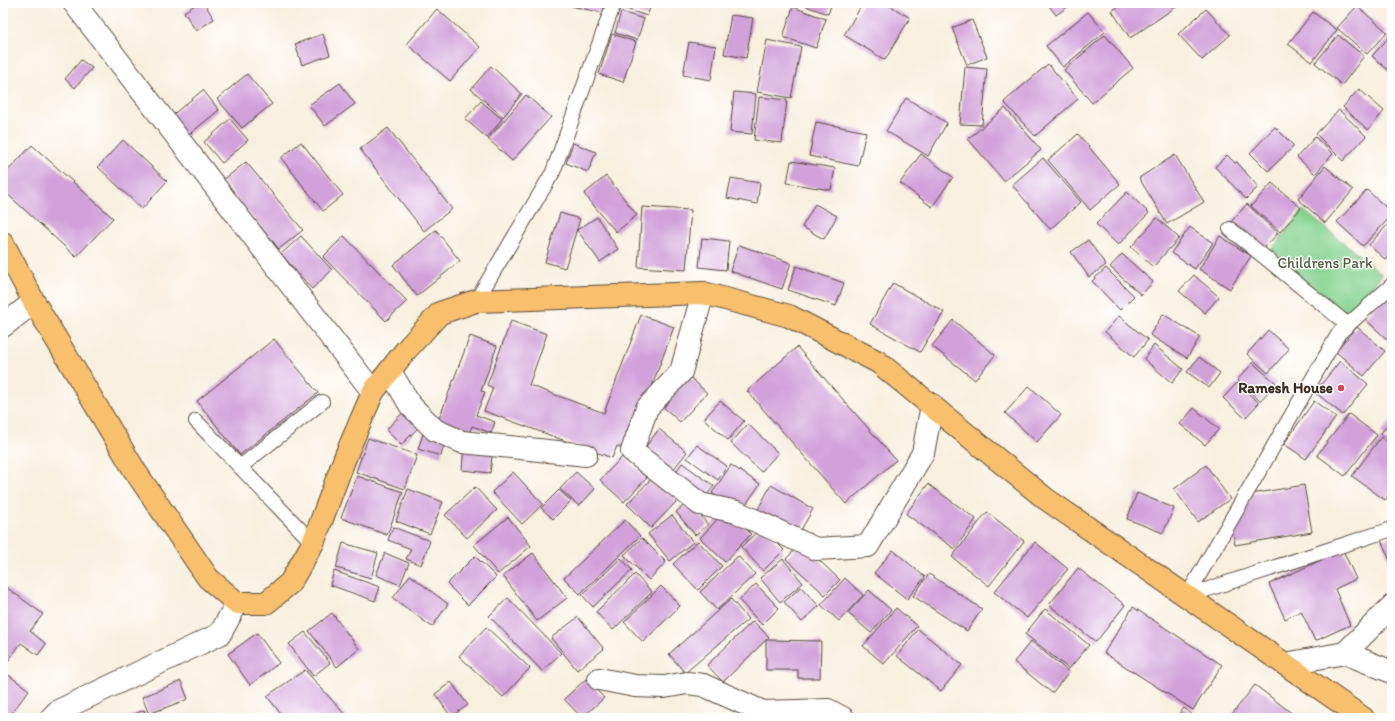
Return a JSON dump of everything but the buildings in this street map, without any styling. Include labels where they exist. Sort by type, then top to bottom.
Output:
[{"type":"highway","points":[[3,243],[34,302],[135,471],[208,578],[237,603],[266,603],[290,583],[313,543],[346,455],[373,392],[406,350],[440,313],[476,301],[703,293],[789,316],[878,362],[1046,499],[1284,664],[1354,716]]},
{"type":"street","points":[[74,3],[373,392]]},
{"type":"street","points":[[703,293],[681,372],[648,408],[632,451],[700,504],[737,512],[816,549],[868,546],[923,453],[932,405]]},
{"type":"street","points":[[3,326],[34,302]]},
{"type":"street","points":[[390,371],[410,405],[435,430],[462,442],[586,455]]},
{"type":"street","points":[[51,718],[58,711],[220,634],[237,603]]},
{"type":"street","points":[[1345,653],[1392,606]]},
{"type":"street","points":[[1284,664],[1345,653],[1392,672]]},
{"type":"street","points":[[599,679],[635,686],[664,687],[687,682],[703,685],[761,715],[828,710],[843,718]]},
{"type":"lane","points":[[476,301],[553,172],[614,3]]},
{"type":"lane","points":[[1230,229],[1348,325]]},
{"type":"lane","points":[[1187,596],[1339,333],[1392,285]]},
{"type":"lane","points":[[240,467],[322,402]]},
{"type":"lane","points":[[196,421],[313,543]]},
{"type":"lane","points":[[1187,596],[1392,529]]},
{"type":"green space","name":"Childrens Park","points":[[1303,210],[1382,274],[1348,316],[1269,253]]},
{"type":"place","name":"Ramesh House","points":[[1341,388]]}]
